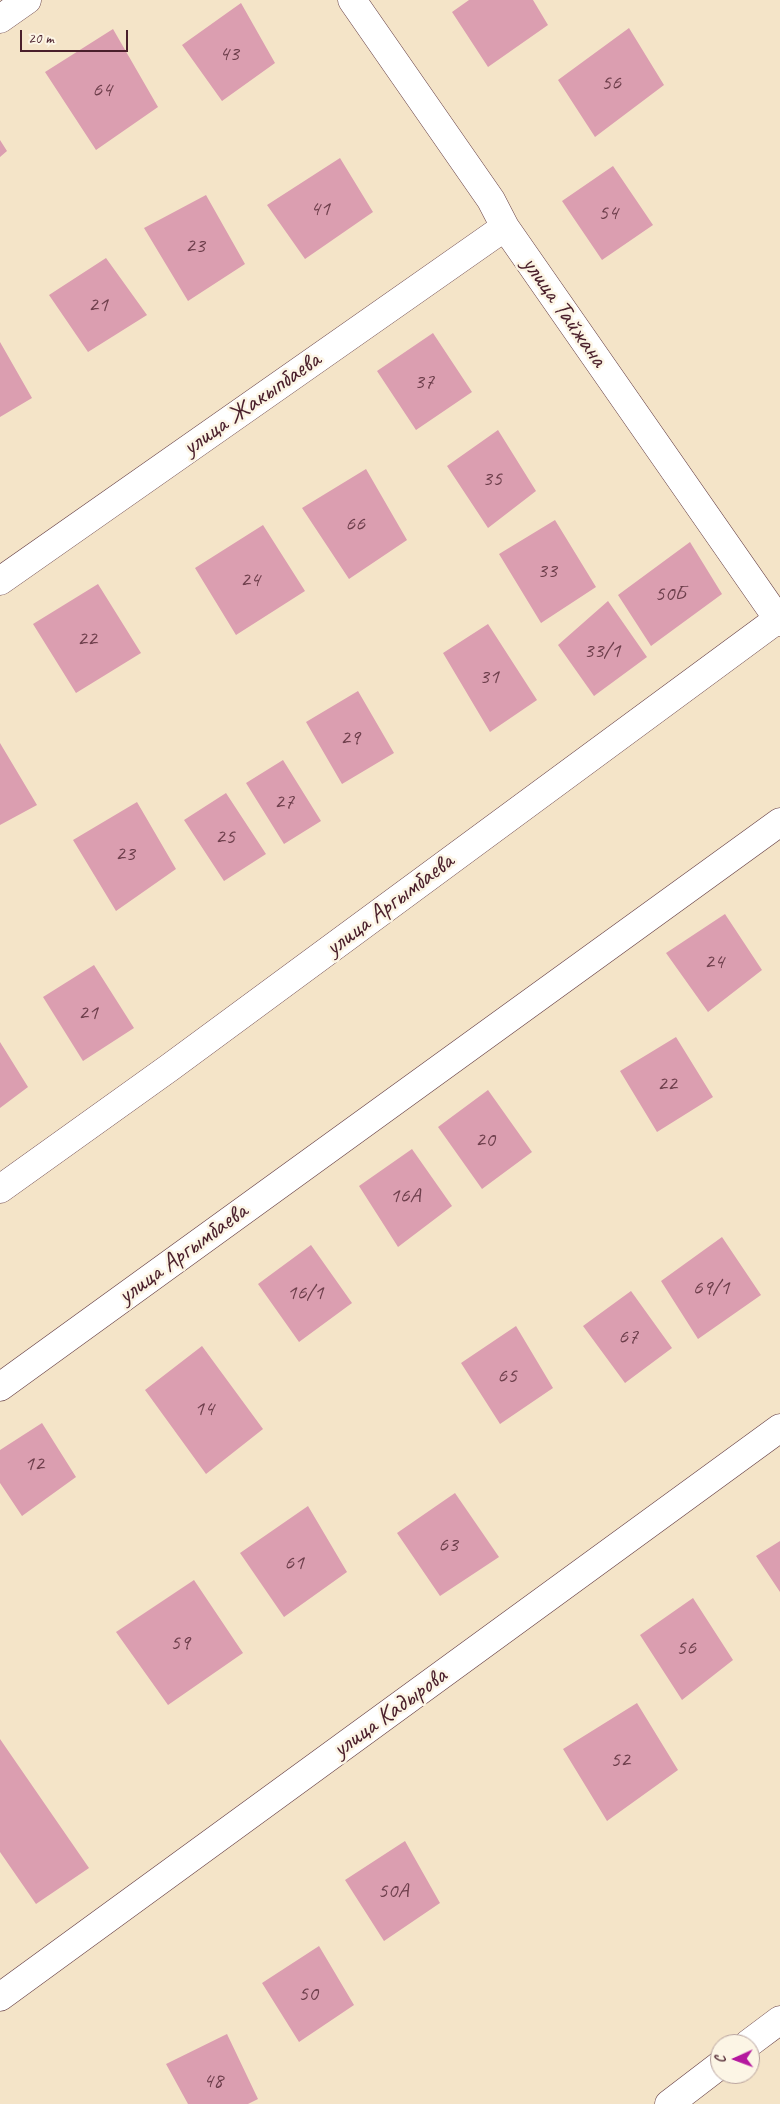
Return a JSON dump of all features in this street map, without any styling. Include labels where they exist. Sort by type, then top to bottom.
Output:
[{"type":"street","points":[[0,19],[27,0]]},
{"type":"street","name":"улица Тайжана","points":[[352,0],[491,200],[505,227],[779,620]]},
{"type":"street","name":"улица Жакыпбаева","points":[[0,581],[505,227]]},
{"type":"street","name":"улица Аргымбаева","points":[[0,1188],[169,1068],[779,620]]},
{"type":"street","name":"улица Аргымбаева","points":[[0,1387],[780,822]]},
{"type":"street","name":"улица Кадырова","points":[[0,1997],[780,1428]]},
{"type":"street","points":[[760,2035],[780,2020]]},
{"type":"street","points":[[669,2104],[710,2073]]},
{"type":"building","points":[[469,0],[533,0],[548,25],[488,67],[452,12]]},
{"type":"building","points":[[241,3],[275,63],[222,101],[182,45]]},
{"type":"building","points":[[629,28],[664,85],[595,137],[558,80]]},
{"type":"building","points":[[113,29],[158,107],[96,150],[45,72]]},
{"type":"building","points":[[0,140],[7,151],[0,157]]},
{"type":"building","points":[[340,158],[373,212],[305,259],[267,205]]},
{"type":"building","points":[[613,166],[653,225],[602,260],[562,201]]},
{"type":"building","points":[[206,195],[245,264],[188,301],[144,228]]},
{"type":"building","points":[[106,258],[147,315],[88,352],[49,295]]},
{"type":"building","points":[[433,333],[472,392],[416,430],[377,371]]},
{"type":"building","points":[[0,342],[32,398],[0,417]]},
{"type":"building","points":[[498,430],[536,491],[488,528],[447,466]]},
{"type":"building","points":[[366,469],[407,540],[349,579],[302,508]]},
{"type":"building","points":[[555,520],[596,587],[541,623],[499,554]]},
{"type":"building","points":[[263,525],[305,591],[236,635],[195,568]]},
{"type":"building","points":[[690,542],[722,594],[651,646],[618,595]]},
{"type":"building","points":[[98,584],[141,653],[76,693],[33,624]]},
{"type":"building","points":[[608,601],[647,657],[594,696],[558,645]]},
{"type":"building","points":[[488,624],[537,700],[490,732],[443,653]]},
{"type":"building","points":[[358,691],[394,753],[342,784],[306,722]]},
{"type":"building","points":[[0,743],[37,805],[0,825]]},
{"type":"building","points":[[283,760],[321,821],[284,844],[246,783]]},
{"type":"building","points":[[226,793],[266,854],[224,881],[184,820]]},
{"type":"building","points":[[137,802],[176,869],[116,911],[73,840]]},
{"type":"building","points":[[725,914],[762,970],[708,1012],[666,953]]},
{"type":"building","points":[[94,965],[134,1028],[83,1061],[43,997]]},
{"type":"building","points":[[676,1037],[713,1097],[657,1132],[620,1071]]},
{"type":"building","points":[[0,1042],[28,1087],[0,1108]]},
{"type":"building","points":[[488,1090],[532,1152],[482,1189],[438,1127]]},
{"type":"building","points":[[412,1149],[452,1206],[398,1247],[359,1186]]},
{"type":"building","points":[[722,1237],[761,1295],[698,1339],[661,1281]]},
{"type":"building","points":[[311,1245],[352,1303],[299,1342],[258,1284]]},
{"type":"building","points":[[631,1291],[672,1348],[625,1383],[583,1326]]},
{"type":"building","points":[[516,1326],[553,1388],[500,1424],[461,1363]]},
{"type":"building","points":[[202,1346],[263,1429],[206,1474],[145,1390]]},
{"type":"building","points":[[42,1423],[76,1477],[22,1516],[0,1483],[0,1450]]},
{"type":"building","points":[[455,1493],[499,1557],[440,1596],[397,1533]]},
{"type":"building","points":[[308,1506],[347,1572],[284,1617],[240,1553]]},
{"type":"building","points":[[780,1541],[780,1592],[756,1556]]},
{"type":"building","points":[[194,1580],[243,1653],[168,1705],[116,1632]]},
{"type":"building","points":[[693,1598],[733,1660],[682,1700],[640,1635]]},
{"type":"building","points":[[637,1703],[678,1770],[607,1821],[563,1749]]},
{"type":"building","points":[[0,1739],[89,1868],[36,1904],[0,1852]]},
{"type":"building","points":[[405,1841],[440,1903],[384,1941],[345,1880]]},
{"type":"building","points":[[319,1946],[354,2005],[299,2042],[262,1983]]},
{"type":"building","points":[[227,2034],[258,2099],[248,2104],[188,2104],[166,2064]]}]
